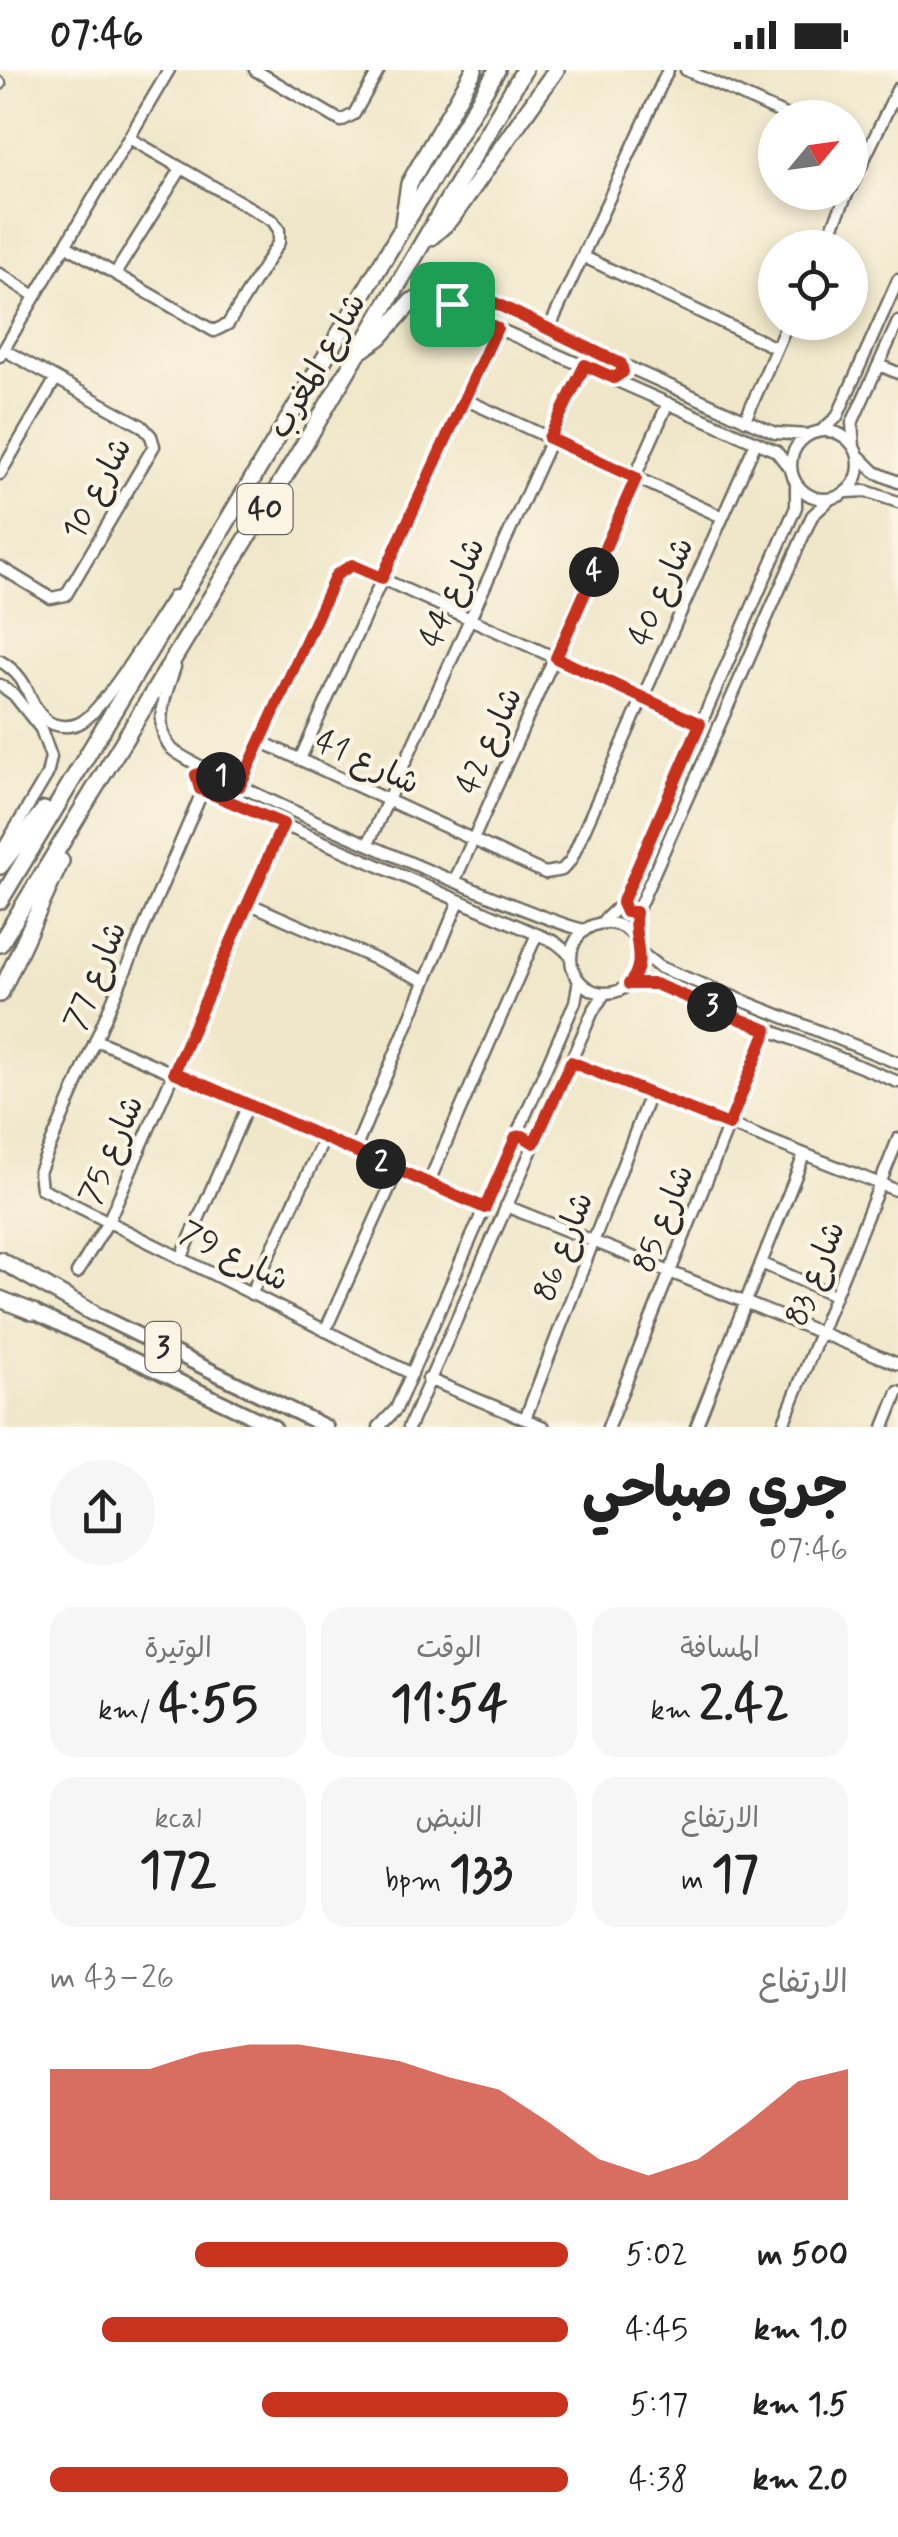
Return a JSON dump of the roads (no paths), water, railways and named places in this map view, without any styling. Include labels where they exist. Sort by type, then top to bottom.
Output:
[{"type":"highway","points":[[403,226],[410,184],[474,70]]},
{"type":"highway","name":"شارع المغرب","points":[[0,901],[497,70]]},
{"type":"highway","name":"شارع المغرب","points":[[0,944],[82,814],[524,70]]},
{"type":"highway","points":[[424,242],[451,219],[556,70]]},
{"type":"highway","points":[[356,353],[380,336],[412,301],[431,300],[454,308]]},
{"type":"highway","points":[[0,866],[81,764]]},
{"type":"highway","points":[[0,994],[82,814]]},
{"type":"highway","points":[[0,1264],[93,1313]]},
{"type":"highway","points":[[0,1296],[33,1312]]},
{"type":"main road","name":"3","points":[[33,1312],[274,1427]]},
{"type":"main road","name":"3","points":[[93,1313],[326,1427]]},
{"type":"street","points":[[2,353],[169,70]]},
{"type":"street","points":[[255,70],[340,121],[354,114],[379,70]]},
{"type":"street","points":[[548,331],[668,70]]},
{"type":"street","points":[[686,70],[758,103]]},
{"type":"street","points":[[868,151],[898,88]]},
{"type":"street","points":[[65,245],[207,329],[217,331],[228,324],[279,242],[279,230],[273,221],[129,138]]},
{"type":"street","points":[[115,274],[181,169]]},
{"type":"street","points":[[584,257],[776,348]]},
{"type":"street","points":[[0,274],[35,296]]},
{"type":"street","points":[[571,955],[577,938],[622,903],[791,519],[798,502],[796,484],[780,454],[454,308],[453,294],[464,288],[548,331],[784,436],[821,431],[834,420],[898,280]]},
{"type":"street","points":[[846,493],[858,474],[852,430],[856,413],[898,322]]},
{"type":"street","points":[[300,759],[497,328]]},
{"type":"street","points":[[745,420],[780,340]]},
{"type":"street","name":"شارع 10","points":[[0,567],[48,596],[57,599],[66,595],[154,450],[152,436],[142,426],[2,353]]},
{"type":"street","points":[[614,378],[623,372],[621,364]]},
{"type":"street","name":"شارع 44","points":[[368,842],[585,365]]},
{"type":"street","points":[[879,365],[898,373]]},
{"type":"street","points":[[636,388],[635,377],[642,374]]},
{"type":"street","points":[[0,474],[55,380]]},
{"type":"street","points":[[464,398],[722,517]]},
{"type":"street","name":"شارع 42","points":[[455,880],[668,403]]},
{"type":"street","points":[[843,406],[847,414],[856,413]]},
{"type":"street","points":[[821,431],[840,434],[871,469],[898,482]]},
{"type":"street","points":[[790,469],[793,452],[808,435]]},
{"type":"street","name":"شارع 40","points":[[562,870],[571,860],[756,442]]},
{"type":"street","points":[[876,493],[874,482],[883,476]]},
{"type":"street","points":[[796,484],[810,497],[829,500]]},
{"type":"street","points":[[635,940],[636,912],[815,511],[829,500],[862,490],[898,502]]},
{"type":"street","points":[[791,519],[804,520],[807,527]]},
{"type":"street","points":[[0,661],[22,678],[45,720],[58,726],[81,722],[100,703],[215,538]]},
{"type":"street","points":[[240,786],[334,579],[342,569],[354,566],[700,724]]},
{"type":"street","points":[[753,604],[755,612],[769,614]]},
{"type":"street","points":[[743,627],[756,631],[759,638]]},
{"type":"street","points":[[179,652],[164,702],[163,734],[176,754],[455,880],[556,923],[585,930]]},
{"type":"street","points":[[1,685],[13,681],[11,668]]},
{"type":"street","points":[[0,854],[47,775],[51,757],[41,730],[14,694],[1,685]]},
{"type":"street","name":"شارع 41","points":[[260,742],[545,873],[562,870]]},
{"type":"street","name":"شارع 77","points":[[38,1181],[38,1172],[203,790],[195,778],[207,770]]},
{"type":"street","points":[[203,790],[562,946],[571,955],[579,980],[577,998],[439,1314],[396,1409],[379,1427]]},
{"type":"street","points":[[664,807],[672,817],[678,815]]},
{"type":"street","name":"شارع 75","points":[[78,1273],[108,1222],[283,824]]},
{"type":"street","points":[[655,828],[661,827],[671,834]]},
{"type":"street","points":[[390,871],[398,864],[395,854]]},
{"type":"street","points":[[411,880],[410,868],[421,865]]},
{"type":"street","points":[[354,1152],[459,900]]},
{"type":"street","points":[[622,903],[626,912],[636,912]]},
{"type":"street","points":[[248,904],[425,982]]},
{"type":"street","points":[[601,923],[620,926],[635,940],[640,952],[639,969],[629,984]]},
{"type":"street","points":[[428,1184],[537,934]]},
{"type":"street","points":[[640,952],[659,967],[898,1063]]},
{"type":"street","points":[[652,983],[650,972],[659,967]]},
{"type":"street","points":[[579,980],[588,988],[606,993]]},
{"type":"street","points":[[396,1409],[397,1416],[410,1423],[593,1010],[606,993],[629,984],[652,983],[898,1082]]},
{"type":"street","name":"شارع 85","points":[[608,1427],[767,1030]]},
{"type":"street","points":[[96,1040],[485,1208]]},
{"type":"street","points":[[571,1062],[898,1192]]},
{"type":"street","name":"شارع 86","points":[[525,1419],[650,1094]]},
{"type":"street","points":[[180,1258],[248,1105]]},
{"type":"street","points":[[528,1112],[529,1120],[544,1123]]},
{"type":"street","points":[[516,1137],[523,1136],[534,1143]]},
{"type":"street","points":[[251,1294],[324,1139]]},
{"type":"street","name":"شارع 83","points":[[782,1427],[898,1140]]},
{"type":"street","points":[[696,1427],[804,1155]]},
{"type":"street","points":[[325,1331],[397,1171]]},
{"type":"street","name":"شارع 79","points":[[38,1181],[41,1188],[412,1374]]},
{"type":"street","points":[[506,1206],[898,1364]]},
{"type":"street","points":[[761,1264],[834,1295]]},
{"type":"street","points":[[449,1290],[464,1298]]},
{"type":"street","points":[[439,1314],[446,1312],[454,1322]]},
{"type":"street","points":[[428,1379],[544,1427]]},
{"type":"street","points":[[884,1427],[898,1392]]}]
